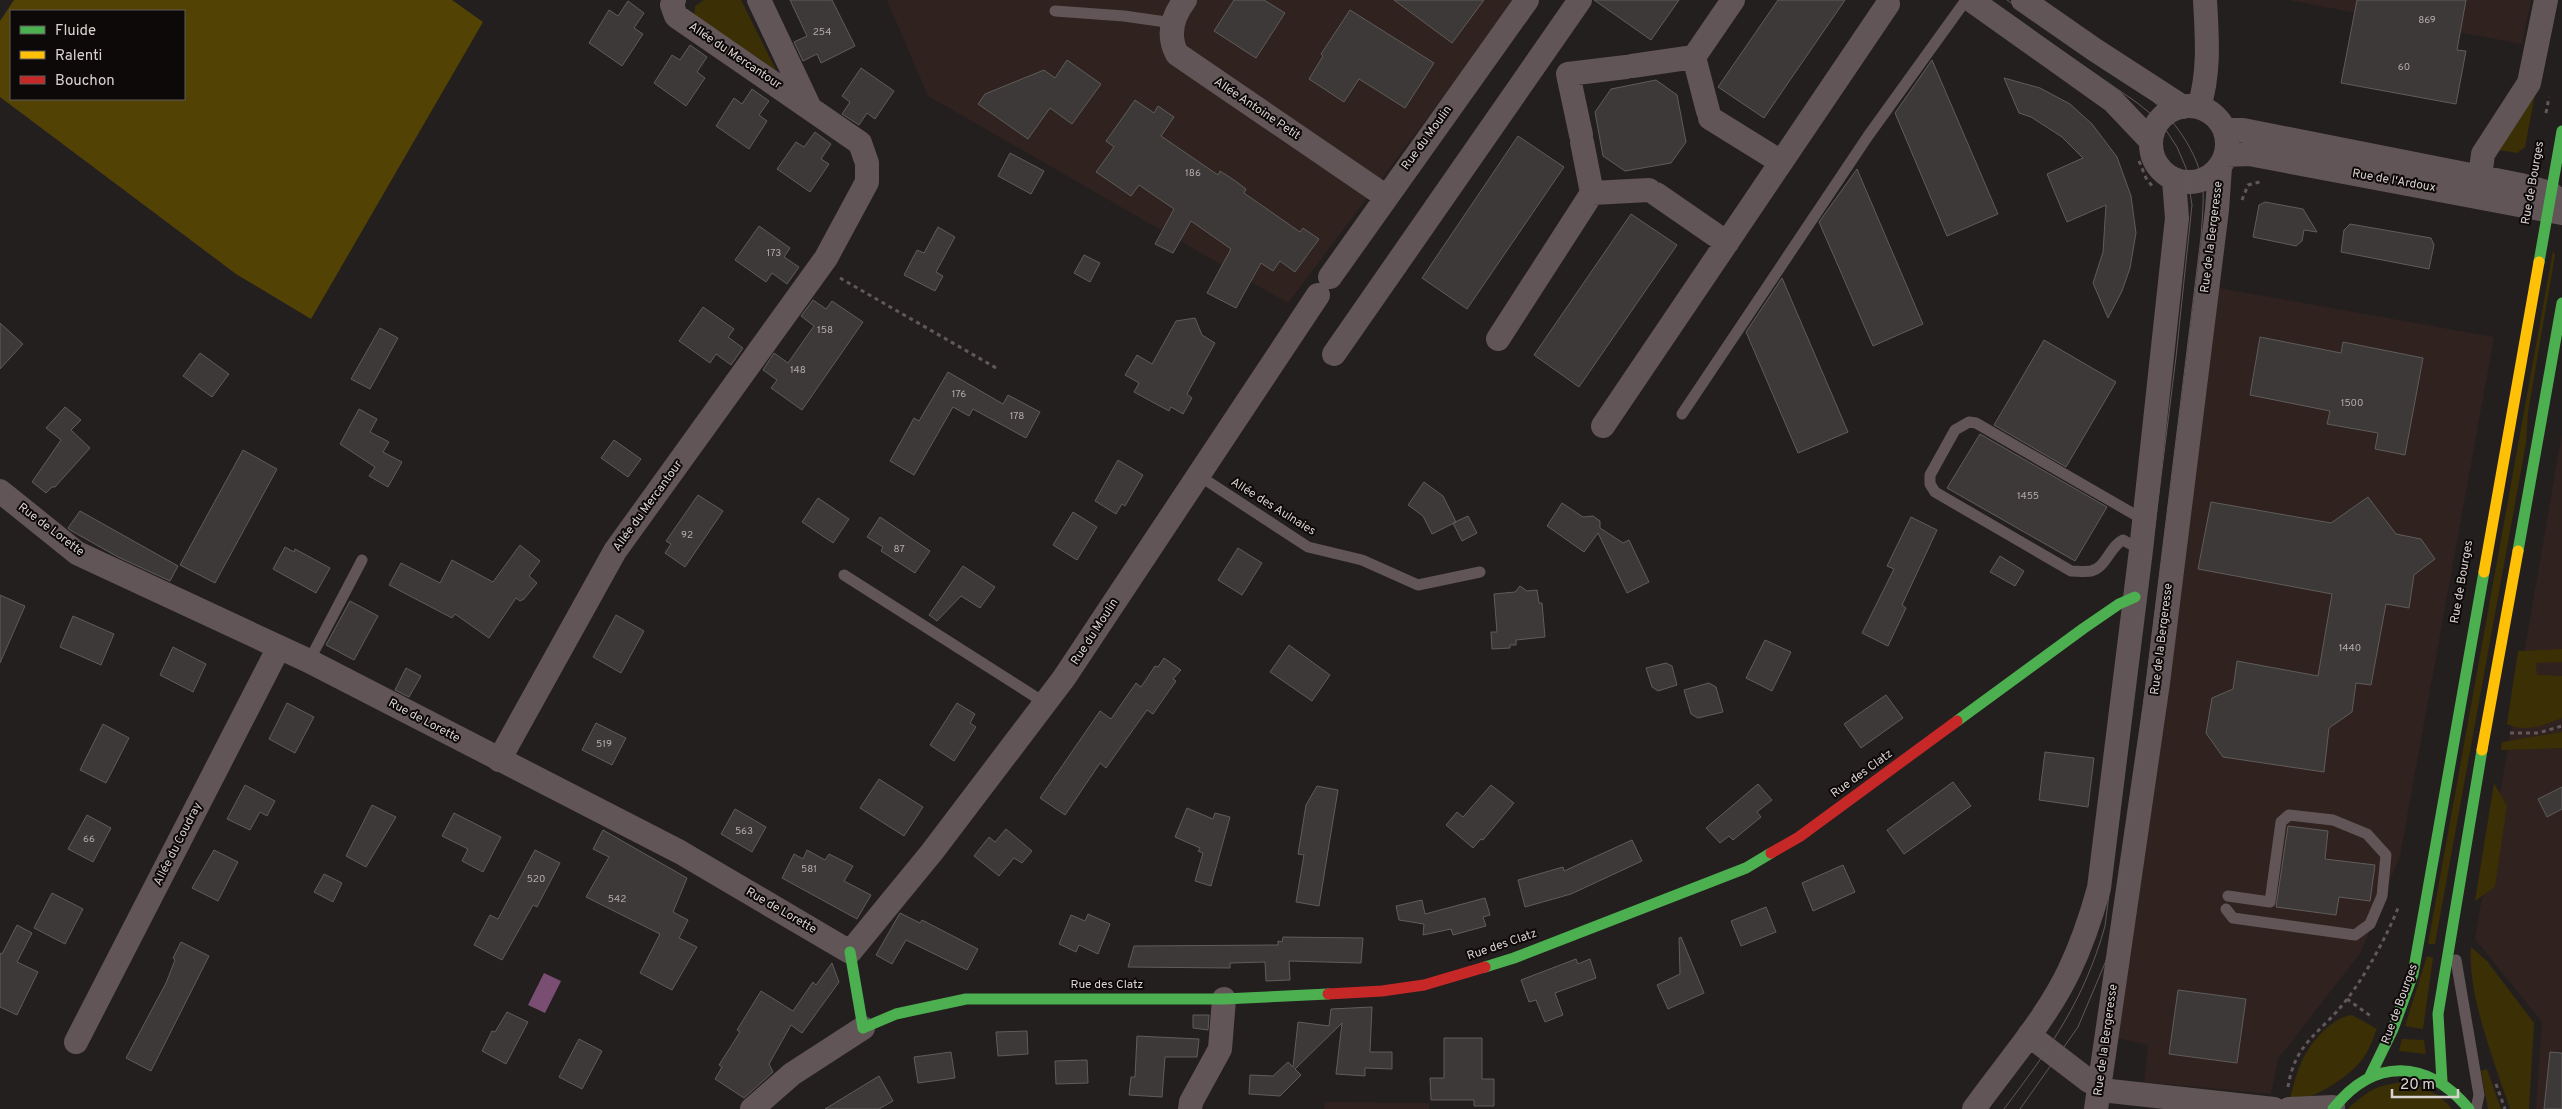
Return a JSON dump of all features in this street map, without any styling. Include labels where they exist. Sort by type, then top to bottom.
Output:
[{"type":"main road","name":"Rue de Bourges","points":[[2370,1076],[2393,1028],[2413,974],[2487,561],[2555,205],[2562,131]]},
{"type":"main road","points":[[2442,1081],[2438,1014],[2451,930],[2549,401],[2562,302]]},
{"type":"main road","name":"Rue des Clatz","points":[[863,1028],[896,1014],[966,999],[1224,999],[1382,991],[1424,985],[1514,958],[1746,868],[1799,836],[2084,628],[2119,604],[2135,596]]},
{"type":"main road","points":[[850,952],[863,1028]]},
{"type":"main road","points":[[2333,1108],[2349,1088],[2370,1076],[2394,1070],[2419,1072],[2442,1081],[2461,1096],[2469,1109]]},
{"type":"street","name":"Allée du Mercantour","points":[[499,760],[615,552],[820,267],[867,182],[867,163],[860,143],[676,16],[672,5],[674,0]]},
{"type":"street","name":"Allée du Mercantour","points":[[759,0],[808,106]]},
{"type":"street","points":[[1172,23],[1185,0]]},
{"type":"street","name":"Rue du Moulin","points":[[850,952],[932,852],[1064,678],[1385,196],[1527,0]]},
{"type":"street","points":[[1334,354],[1580,0]]},
{"type":"street","points":[[1540,58],[1568,74],[1694,57],[1733,0]]},
{"type":"street","points":[[1971,0],[2113,101],[2151,141]]},
{"type":"street","points":[[2023,0],[2095,50],[2191,107],[2219,120],[2225,130],[2228,143],[2223,161],[2200,181],[2184,182],[2174,180],[2157,164],[2152,153],[2151,141],[2155,127],[2163,116],[2191,107],[2206,87],[2208,50],[2205,0]]},
{"type":"street","points":[[2480,177],[2483,154],[2528,83],[2546,0]]},
{"type":"street","points":[[1603,426],[1888,4]]},
{"type":"street","name":"Allée Antoine Petit","points":[[1172,23],[1170,36],[1177,54],[1385,196]]},
{"type":"street","points":[[1694,57],[1709,114],[1781,162]]},
{"type":"street","points":[[1498,339],[1592,193],[1568,74]]},
{"type":"street","name":"Rue de l'Ardoux","points":[[2225,130],[2243,130],[2480,177],[2555,205]]},
{"type":"street","name":"Rue de l'Ardoux","points":[[2223,161],[2249,154],[2555,205]]},
{"type":"street","name":"Rue de la Bergeresse","points":[[2098,1098],[2158,683],[2223,161]]},
{"type":"street","points":[[1974,1109],[2029,1034],[2068,972],[2083,939],[2099,888],[2141,550],[2177,218],[2174,180]]},
{"type":"street","points":[[1592,193],[1653,192],[1727,243]]},
{"type":"street","name":"Rue de Lorette","points":[[0,491],[77,553],[309,661],[680,852],[850,952]]},
{"type":"street","name":"Allée du Coudray","points":[[76,1042],[279,647]]},
{"type":"street","points":[[1190,1109],[1191,1102],[1220,1049],[1224,999]]},
{"type":"street","points":[[752,1109],[792,1074],[863,1028]]},
{"type":"street","points":[[2029,1034],[2098,1098],[2123,1094],[2333,1108]]},
{"type":"lane","points":[[1682,414],[1868,136],[1966,0]]},
{"type":"lane","points":[[1055,11],[1124,16],[1172,23]]},
{"type":"lane","points":[[2141,550],[2123,540],[2116,543],[2098,568],[2092,571],[2071,571],[1935,492],[1930,484],[1930,475],[1955,430],[1969,422],[1976,423],[2144,520]]},
{"type":"lane","name":"Allée des Aulnaies","points":[[1198,475],[1308,546],[1362,560],[1418,585],[1480,572]]},
{"type":"lane","points":[[309,661],[362,560]]},
{"type":"lane","points":[[844,575],[1045,703]]},
{"type":"lane","points":[[2226,908],[2233,918],[2355,935],[2370,924],[2382,896],[2386,855],[2367,834],[2333,820],[2289,814],[2280,822],[2270,902],[2228,896]]},
{"type":"lane","points":[[2451,930],[2478,1095],[2476,1109]]},
{"type":"path","points":[[2545,118],[2550,90]]},
{"type":"path","points":[[2217,210],[2236,212],[2248,185],[2264,181]]},
{"type":"path","points":[[820,267],[998,369]]},
{"type":"path","points":[[2501,733],[2538,733],[2562,726]]},
{"type":"path","points":[[2283,1104],[2289,1078],[2299,1051],[2347,999],[2392,922],[2400,904]]},
{"type":"path","points":[[2347,999],[2379,1021]]},
{"type":"path","points":[[2493,1076],[2505,1109]]},
{"type":"shaded area","points":[[14,0],[452,0],[483,22],[311,319],[236,274],[0,97],[0,21]]},
{"type":"shaded area","points":[[704,0],[741,0],[776,70],[694,16],[695,6]]},
{"type":"shaded area","points":[[887,0],[1516,0],[1288,303],[928,96]]},
{"type":"shaded area","points":[[2288,0],[2531,0],[2522,44]]},
{"type":"shaded area","points":[[2537,84],[2525,147],[2517,153],[2499,150]]},
{"type":"shaded area","points":[[2553,251],[2555,255],[2528,412],[2526,443],[2435,944],[2428,944]]},
{"type":"shaded area","points":[[2219,288],[2494,337],[2400,856],[2361,952],[2278,1059],[2271,1094],[2144,1082],[2148,1045],[2117,1038]]},
{"type":"shaded area","points":[[2562,433],[2562,1109],[2536,1109],[2542,1022],[2475,939]]},
{"type":"shaded area","points":[[2562,649],[2562,662],[2536,663],[2537,675],[2562,676],[2562,718],[2528,728],[2514,727],[2507,724],[2518,651]]},
{"type":"shaded area","points":[[2562,732],[2562,748],[2501,750],[2502,742]]},
{"type":"shaded area","points":[[2494,783],[2507,806],[2495,887],[2475,901]]},
{"type":"shaded area","points":[[2471,947],[2487,961],[2534,1023],[2529,1109],[2510,1109],[2483,1028],[2473,985]]},
{"type":"shaded area","points":[[2427,956],[2433,958],[2423,1029],[2405,1026]]},
{"type":"shaded area","points":[[544,973],[561,981],[545,1013],[528,1005]]},
{"type":"shaded area","points":[[2352,1015],[2377,1029],[2364,1057],[2340,1080],[2320,1092],[2289,1102],[2298,1070],[2310,1046],[2322,1032],[2337,1020]]},
{"type":"shaded area","points":[[2402,1039],[2424,1040],[2426,1054],[2399,1051]]},
{"type":"shaded area","points":[[2487,1069],[2501,1109],[2488,1109],[2481,1071]]},
{"type":"shaded area","points":[[2405,1082],[2431,1091],[2452,1109],[2348,1109],[2367,1093],[2380,1087]]},
{"type":"shaded area","points":[[1325,1102],[1429,1103],[1429,1109],[1324,1109]]},
{"type":"building","points":[[790,0],[832,0],[855,46],[821,63],[817,54],[803,61],[794,42],[807,36]]},
{"type":"building","points":[[1234,0],[1264,0],[1285,13],[1256,58],[1214,31]]},
{"type":"building","points":[[1394,0],[1484,0],[1452,43]]},
{"type":"building","points":[[1594,0],[1679,0],[1651,40]]},
{"type":"building","points":[[1778,0],[1845,0],[1764,118],[1718,87]]},
{"type":"building","points":[[2357,0],[2466,0],[2457,50],[2466,51],[2456,104],[2341,83]]},
{"type":"building","points":[[628,1],[644,13],[634,28],[643,34],[622,66],[589,43],[609,10],[618,16]]},
{"type":"building","points":[[1350,10],[1434,63],[1405,108],[1359,79],[1344,102],[1309,79],[1323,56],[1321,54]]},
{"type":"building","points":[[690,45],[707,57],[697,72],[705,78],[686,106],[654,83],[672,55],[680,60]]},
{"type":"building","points":[[1067,60],[1101,84],[1072,124],[1050,108],[1028,139],[978,104],[985,94],[1044,70],[1055,78]]},
{"type":"building","points":[[1932,60],[1998,214],[1947,236],[1895,113]]},
{"type":"building","points":[[861,68],[894,91],[875,119],[867,113],[859,125],[842,114],[850,102],[842,96]]},
{"type":"building","points":[[2004,78],[2040,88],[2070,104],[2092,124],[2117,157],[2131,196],[2136,233],[2130,268],[2122,291],[2108,318],[2093,283],[2103,252],[2106,205],[2067,222],[2047,174],[2083,158],[2062,137],[2031,117],[2019,113]]},
{"type":"building","points":[[1656,80],[1677,95],[1686,142],[1671,163],[1625,171],[1603,156],[1595,112],[1611,89]]},
{"type":"building","points":[[752,89],[769,101],[759,115],[767,121],[749,149],[716,126],[734,98],[742,104]]},
{"type":"building","points":[[1135,100],[1154,113],[1158,106],[1174,117],[1161,136],[1218,175],[1220,171],[1234,180],[1246,189],[1244,193],[1300,232],[1303,228],[1319,239],[1295,272],[1280,261],[1273,271],[1261,263],[1236,308],[1207,293],[1231,249],[1191,221],[1173,253],[1155,244],[1174,209],[1139,185],[1131,196],[1096,172],[1114,147],[1106,141]]},
{"type":"building","points":[[815,132],[831,144],[821,159],[829,164],[810,192],[777,169],[796,142],[804,147]]},
{"type":"building","points":[[1518,136],[1564,167],[1467,309],[1422,278]]},
{"type":"building","points":[[1010,153],[1044,171],[1031,194],[998,176]]},
{"type":"building","points":[[1857,169],[1923,324],[1873,346],[1819,222]]},
{"type":"building","points":[[2265,202],[2303,209],[2317,232],[2304,230],[2302,241],[2296,246],[2253,237],[2259,205]]},
{"type":"building","points":[[1631,214],[1677,245],[1579,387],[1534,355]]},
{"type":"building","points":[[2350,224],[2431,238],[2434,245],[2429,269],[2341,252],[2344,230]]},
{"type":"building","points":[[759,226],[790,248],[784,257],[799,267],[787,284],[772,273],[766,282],[735,260]]},
{"type":"building","points":[[938,227],[955,237],[936,272],[943,276],[935,291],[904,275],[917,250],[924,253]]},
{"type":"building","points":[[1084,255],[1100,263],[1090,282],[1074,273]]},
{"type":"building","points":[[1782,278],[1848,432],[1798,453],[1746,332]]},
{"type":"building","points":[[813,300],[826,309],[832,301],[863,322],[802,410],[771,388],[777,380],[763,370],[774,353],[788,363],[814,326],[801,316]]},
{"type":"building","points":[[703,307],[734,329],[728,337],[743,348],[731,365],[716,354],[710,363],[679,341]]},
{"type":"building","points":[[1195,318],[1202,335],[1215,343],[1187,394],[1192,398],[1183,414],[1171,407],[1169,411],[1134,392],[1139,383],[1125,375],[1137,355],[1152,364],[1176,321]]},
{"type":"building","points":[[0,323],[23,344],[0,369]]},
{"type":"building","points":[[380,328],[398,338],[370,389],[351,379]]},
{"type":"building","points":[[2260,337],[2341,353],[2343,342],[2423,358],[2405,455],[2375,449],[2378,433],[2327,424],[2330,411],[2250,395]]},
{"type":"building","points":[[2044,340],[2116,382],[2066,467],[1994,425]]},
{"type":"building","points":[[200,353],[229,374],[212,397],[183,376]]},
{"type":"building","points":[[948,372],[1003,404],[1008,395],[1040,412],[1026,438],[973,409],[969,416],[953,407],[914,475],[890,461],[914,418],[919,421]]},
{"type":"building","points":[[65,407],[81,420],[71,430],[90,448],[55,487],[52,487],[46,493],[32,482],[61,440],[46,428]]},
{"type":"building","points":[[359,409],[377,419],[370,432],[389,442],[383,452],[402,462],[388,487],[369,476],[375,467],[340,444]]},
{"type":"building","points":[[1980,434],[2107,507],[2075,561],[1947,488]]},
{"type":"building","points":[[614,440],[641,459],[628,477],[601,458]]},
{"type":"building","points":[[243,450],[277,469],[215,583],[180,565]]},
{"type":"building","points":[[1118,460],[1143,475],[1125,506],[1122,504],[1116,514],[1095,501]]},
{"type":"building","points":[[1424,482],[1443,496],[1456,522],[1432,534],[1423,516],[1408,505]]},
{"type":"building","points":[[698,495],[723,511],[685,567],[665,553],[671,544],[666,541]]},
{"type":"building","points":[[2368,497],[2396,534],[2421,539],[2435,559],[2414,575],[2409,608],[2386,604],[2371,685],[2356,683],[2352,712],[2329,728],[2324,772],[2223,757],[2206,733],[2212,698],[2233,689],[2237,661],[2318,676],[2332,594],[2198,569],[2211,502],[2331,523]]},
{"type":"building","points":[[818,498],[849,519],[833,543],[802,522]]},
{"type":"building","points":[[1562,503],[1583,517],[1593,516],[1600,521],[1600,528],[1623,543],[1629,540],[1649,582],[1627,593],[1598,533],[1584,552],[1547,526]]},
{"type":"building","points":[[80,511],[178,566],[170,581],[118,557],[70,530],[68,528]]},
{"type":"building","points":[[1073,512],[1097,527],[1077,560],[1053,545]]},
{"type":"building","points":[[1468,516],[1477,533],[1462,541],[1453,523]]},
{"type":"building","points":[[880,517],[930,551],[915,573],[881,551],[883,547],[867,537]]},
{"type":"building","points":[[1911,517],[1937,530],[1902,605],[1906,608],[1888,646],[1862,633],[1894,569],[1887,566]]},
{"type":"building","points":[[520,545],[540,561],[529,576],[537,583],[524,599],[520,601],[516,598],[489,638],[455,614],[452,618],[389,585],[401,563],[440,583],[452,560],[493,582]]},
{"type":"building","points":[[285,547],[294,552],[295,549],[330,568],[316,593],[273,569]]},
{"type":"building","points":[[1238,548],[1262,563],[1242,595],[1218,580]]},
{"type":"building","points":[[2000,556],[2024,571],[2015,586],[1990,572]]},
{"type":"building","points":[[963,566],[995,587],[980,608],[961,596],[937,621],[929,615]]},
{"type":"building","points":[[1520,586],[1527,591],[1537,590],[1539,603],[1542,603],[1545,637],[1516,640],[1516,645],[1510,645],[1510,648],[1492,649],[1491,632],[1497,632],[1494,594],[1515,592]]},
{"type":"building","points":[[0,595],[25,606],[0,663]]},
{"type":"building","points":[[350,601],[378,616],[354,660],[326,645]]},
{"type":"building","points":[[616,615],[644,631],[621,673],[593,657]]},
{"type":"building","points":[[73,616],[114,634],[101,665],[60,647]]},
{"type":"building","points":[[1765,640],[1791,652],[1772,691],[1746,678]]},
{"type":"building","points":[[1289,645],[1330,675],[1312,701],[1270,672]]},
{"type":"building","points":[[173,647],[206,664],[193,692],[160,675]]},
{"type":"building","points":[[1164,658],[1181,670],[1173,679],[1176,681],[1153,714],[1147,710],[1106,768],[1100,763],[1065,815],[1040,798],[1100,711],[1111,719],[1136,683],[1141,687],[1155,666],[1158,667]]},
{"type":"building","points":[[1666,663],[1672,666],[1677,685],[1658,691],[1652,687],[1646,668]]},
{"type":"building","points":[[406,668],[421,676],[409,697],[395,690]]},
{"type":"building","points":[[1709,683],[1716,687],[1723,712],[1698,718],[1691,714],[1684,690]]},
{"type":"building","points":[[1886,695],[1903,718],[1861,748],[1844,724]]},
{"type":"building","points":[[287,703],[314,717],[295,753],[269,739]]},
{"type":"building","points":[[957,703],[975,714],[970,723],[976,727],[954,761],[930,745]]},
{"type":"building","points":[[596,723],[626,738],[612,765],[582,750]]},
{"type":"building","points":[[103,724],[129,738],[106,783],[80,770]]},
{"type":"building","points":[[2045,752],[2094,758],[2088,807],[2039,800]]},
{"type":"building","points":[[879,779],[923,807],[904,836],[860,808]]},
{"type":"building","points":[[1953,782],[1971,806],[1904,854],[1887,830]]},
{"type":"building","points":[[1758,784],[1772,800],[1757,812],[1761,817],[1733,840],[1729,836],[1720,843],[1706,828]]},
{"type":"building","points":[[245,785],[275,801],[267,816],[260,812],[250,830],[227,819]]},
{"type":"building","points":[[1491,785],[1514,803],[1483,840],[1481,839],[1473,848],[1446,825],[1457,812],[1463,817]]},
{"type":"building","points":[[1317,786],[1338,790],[1319,906],[1296,902],[1304,855],[1298,854],[1306,805]]},
{"type":"building","points":[[2562,787],[2562,809],[2547,817],[2538,799]]},
{"type":"building","points":[[372,805],[396,817],[366,867],[346,856]]},
{"type":"building","points":[[1187,808],[1213,819],[1215,813],[1230,817],[1211,886],[1195,881],[1203,853],[1198,851],[1200,848],[1175,837]]},
{"type":"building","points":[[735,809],[766,827],[752,852],[721,834]]},
{"type":"building","points":[[454,813],[501,837],[483,872],[462,861],[468,849],[442,836]]},
{"type":"building","points":[[87,815],[111,828],[93,862],[68,849]]},
{"type":"building","points":[[2288,826],[2328,831],[2325,859],[2375,865],[2370,901],[2339,897],[2336,915],[2276,907]]},
{"type":"building","points":[[1006,829],[1032,851],[1022,863],[1014,858],[999,876],[974,856],[989,837],[995,842]]},
{"type":"building","points":[[603,830],[687,878],[673,912],[688,920],[679,938],[697,947],[672,990],[640,973],[660,934],[586,897],[609,857],[593,849]]},
{"type":"building","points":[[1632,840],[1642,861],[1571,894],[1525,907],[1518,880],[1563,867],[1564,871]]},
{"type":"building","points":[[214,850],[238,862],[218,901],[192,888]]},
{"type":"building","points":[[535,850],[560,863],[537,907],[533,905],[502,960],[474,945],[490,915],[498,919]]},
{"type":"building","points":[[807,850],[825,860],[829,854],[853,866],[844,881],[871,895],[857,919],[782,878],[794,854],[803,859]]},
{"type":"building","points":[[1843,865],[1855,892],[1813,911],[1802,883]]},
{"type":"building","points":[[324,874],[342,883],[333,902],[314,892]]},
{"type":"building","points":[[52,893],[83,909],[65,944],[34,928]]},
{"type":"building","points":[[1485,898],[1490,915],[1483,917],[1486,926],[1453,935],[1451,929],[1423,935],[1424,924],[1399,920],[1396,906],[1422,900],[1425,914]]},
{"type":"building","points":[[1766,907],[1776,932],[1741,946],[1731,921]]},
{"type":"building","points":[[900,913],[920,923],[922,920],[978,949],[967,970],[906,940],[892,964],[876,955]]},
{"type":"building","points":[[1088,914],[1110,924],[1098,954],[1079,945],[1076,952],[1059,944],[1071,915],[1085,921]]},
{"type":"building","points":[[17,925],[32,933],[17,962],[38,972],[17,1015],[0,1007],[0,953],[2,954]]},
{"type":"building","points":[[1283,937],[1363,938],[1361,963],[1289,961],[1290,980],[1266,981],[1265,962],[1230,963],[1230,968],[1128,967],[1134,946],[1278,945],[1278,941],[1282,942]]},
{"type":"building","points":[[1681,937],[1704,993],[1668,1009],[1657,985],[1680,974],[1679,938]]},
{"type":"building","points":[[181,942],[209,956],[151,1071],[126,1058],[166,983],[175,960],[173,958]]},
{"type":"building","points":[[1576,959],[1578,964],[1590,959],[1596,978],[1555,993],[1563,1015],[1545,1022],[1536,1000],[1529,1002],[1521,980]]},
{"type":"building","points":[[832,963],[839,982],[802,1033],[791,1025],[769,1064],[773,1072],[744,1098],[715,1079],[722,1067],[719,1065],[740,1032],[737,1030],[761,991],[793,1011],[813,982],[816,985]]},
{"type":"building","points":[[2178,990],[2246,999],[2237,1063],[2169,1054]]},
{"type":"building","points":[[1372,1007],[1370,1052],[1392,1052],[1392,1069],[1365,1068],[1365,1076],[1336,1074],[1342,1023],[1295,1069],[1301,1075],[1280,1096],[1249,1094],[1250,1075],[1273,1076],[1288,1062],[1293,1067],[1298,1022],[1329,1026],[1331,1009]]},
{"type":"building","points":[[507,1012],[528,1022],[506,1064],[482,1051],[492,1031],[495,1032]]},
{"type":"building","points":[[1193,1015],[1209,1015],[1208,1030],[1193,1028]]},
{"type":"building","points":[[1027,1031],[1028,1054],[998,1056],[996,1032]]},
{"type":"building","points":[[1137,1036],[1199,1039],[1197,1057],[1165,1057],[1162,1097],[1129,1095],[1131,1077],[1135,1077]]},
{"type":"building","points":[[1444,1038],[1482,1038],[1482,1079],[1494,1079],[1494,1106],[1474,1106],[1474,1100],[1431,1100],[1430,1078],[1444,1078]]},
{"type":"building","points":[[579,1039],[602,1051],[582,1089],[559,1077]]},
{"type":"building","points":[[951,1052],[955,1078],[918,1083],[914,1057]]},
{"type":"building","points":[[2550,1052],[2562,1053],[2562,1109],[2544,1109]]},
{"type":"building","points":[[1087,1060],[1088,1083],[1056,1084],[1055,1061]]},
{"type":"building","points":[[879,1076],[893,1101],[879,1109],[825,1109]]},
{"type":"tram line","points":[[1989,0],[2136,102],[2160,121],[2177,147],[2186,168],[2192,205],[2176,357],[2105,926],[2087,978],[2064,1023],[2004,1109]]},
{"type":"tram line","points":[[2007,0],[2148,96],[2167,115],[2183,137],[2196,161],[2203,187],[2201,237],[2117,919],[2108,956],[2078,1027],[2020,1109]]},
{"type":"traffic: fast","points":[[2539,262],[2562,131]]},
{"type":"traffic: fast","points":[[2518,551],[2562,303]]},
{"type":"traffic: fast","points":[[2370,1076],[2393,1029],[2413,974],[2484,572]]},
{"type":"traffic: fast","points":[[1957,721],[2084,628],[2119,604],[2135,597]]},
{"type":"traffic: fast","points":[[2442,1081],[2438,1014],[2482,750]]},
{"type":"traffic: fast","points":[[1485,967],[1514,958],[1746,868],[1771,853]]},
{"type":"traffic: fast","points":[[850,952],[863,1028],[896,1014],[966,999],[1224,999],[1328,994]]},
{"type":"traffic: fast","points":[[2333,1109],[2349,1092],[2366,1080],[2383,1073],[2401,1071],[2418,1073],[2436,1081],[2453,1093],[2469,1109]]},
{"type":"traffic: slow","points":[[2484,572],[2539,262]]},
{"type":"traffic: slow","points":[[2482,750],[2518,551]]},
{"type":"traffic: jam","points":[[1771,853],[1799,837],[1957,721]]},
{"type":"traffic: jam","points":[[1328,994],[1382,991],[1424,985],[1485,967]]}]
